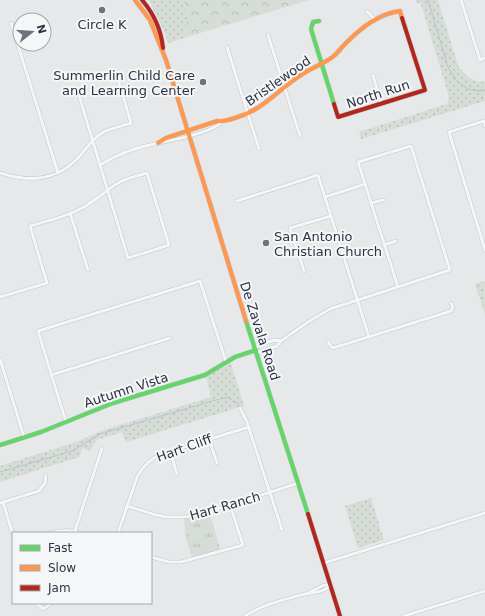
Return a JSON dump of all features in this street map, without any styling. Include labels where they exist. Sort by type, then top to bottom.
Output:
[{"type":"street","name":"De Zavala Road","points":[[135,0],[150,20],[164,52],[187,131],[340,616]]},
{"type":"street","name":"De Zavala Road","points":[[142,0],[150,10],[159,26],[163,39],[164,52]]},
{"type":"street","points":[[461,0],[480,60],[485,58]]},
{"type":"street","points":[[368,11],[375,20]]},
{"type":"street","name":"Bristlewood","points":[[158,143],[166,138],[217,121],[222,122],[248,114],[262,106],[302,74],[335,55],[349,41],[375,20],[387,13],[400,11],[425,90]]},
{"type":"street","points":[[319,21],[313,22],[311,29],[321,63]]},
{"type":"street","points":[[11,23],[58,173]]},
{"type":"street","points":[[268,35],[300,136]]},
{"type":"street","points":[[227,47],[259,148]]},
{"type":"street","name":"North Run","points":[[321,63],[338,117],[425,90]]},
{"type":"street","points":[[373,76],[381,103]]},
{"type":"street","points":[[4,169],[1,174],[16,178],[38,179],[58,173],[75,161],[92,141],[105,131],[132,123],[118,79]]},
{"type":"street","points":[[0,297],[47,283],[30,226],[82,208],[108,190],[123,181],[147,173],[169,245],[128,258],[108,190],[92,141],[78,92]]},
{"type":"street","points":[[485,126],[484,121],[449,132],[485,250]]},
{"type":"street","name":"Bristlewood","points":[[100,165],[115,156],[158,143],[189,136],[218,126],[222,122]]},
{"type":"street","name":"Autumn Vista","points":[[0,445],[66,422],[113,403],[205,375],[239,356],[256,350],[260,352],[277,346],[281,341],[324,312],[450,270],[411,146],[358,162],[365,184]]},
{"type":"street","points":[[237,201],[318,175],[369,337]]},
{"type":"street","points":[[15,183],[16,178]]},
{"type":"street","points":[[325,197],[365,184],[398,287]]},
{"type":"street","points":[[371,203],[383,200]]},
{"type":"street","points":[[70,213],[88,270]]},
{"type":"street","points":[[304,271],[290,228],[331,216]]},
{"type":"street","points":[[384,245],[396,241]]},
{"type":"street","points":[[66,422],[38,331],[200,281],[226,362]]},
{"type":"street","points":[[328,342],[333,348],[452,311],[453,307],[451,303]]},
{"type":"street","points":[[51,375],[170,338]]},
{"type":"street","name":"Autumn Vista","points":[[256,350],[258,345],[275,340],[281,341]]},
{"type":"street","points":[[0,359],[24,437]]},
{"type":"street","points":[[240,408],[248,427],[282,530]]},
{"type":"street","name":"Hart Cliff","points":[[118,532],[142,468],[153,458],[170,451],[248,427]]},
{"type":"street","points":[[209,439],[217,463]]},
{"type":"street","points":[[75,531],[102,448]]},
{"type":"street","points":[[170,451],[177,474]]},
{"type":"street","points":[[12,532],[2,503],[39,491],[46,483],[46,475]]},
{"type":"street","name":"Hart Ranch","points":[[127,506],[156,515],[175,517],[194,516],[299,484]]},
{"type":"street","points":[[152,557],[161,561],[175,563],[186,562],[243,544],[230,505]]},
{"type":"street","points":[[324,563],[485,513]]},
{"type":"street","points":[[53,532],[62,530],[78,532]]},
{"type":"street","points":[[160,565],[161,561]]},
{"type":"street","points":[[245,616],[257,609],[304,594],[324,585],[331,585]]},
{"type":"street","points":[[304,594],[325,590],[331,585]]},
{"type":"street","points":[[404,616],[485,591]]},
{"type":"street","points":[[37,604],[42,609],[50,604]]},
{"type":"green space","points":[[149,0],[183,0],[188,15],[184,38],[168,43]]},
{"type":"green space","points":[[183,0],[309,0],[184,38],[188,15]]},
{"type":"green space","points":[[416,0],[438,0],[458,66],[469,78],[478,82],[485,81],[485,101],[361,139],[359,132],[447,104],[449,97],[421,4],[416,2]]},
{"type":"green space","points":[[485,281],[485,314],[475,284]]},
{"type":"green space","points":[[231,363],[244,406],[126,442],[122,432],[97,440],[89,451],[82,448],[79,457],[0,482],[0,466],[76,442],[104,430],[211,397],[206,377]]},
{"type":"green space","points":[[371,498],[384,540],[358,548],[345,506]]},
{"type":"green space","points":[[210,514],[220,549],[192,558],[186,538],[184,519]]},
{"type":"waterway","points":[[428,0],[448,67],[457,81],[468,89],[481,91],[485,90]]},
{"type":"waterway","points":[[0,472],[72,451],[100,434],[216,400],[228,397],[239,404]]},
{"type":"traffic: fast","points":[[319,21],[313,22],[311,29],[334,104]]},
{"type":"traffic: fast","points":[[246,321],[308,514]]},
{"type":"traffic: fast","points":[[0,445],[41,432],[113,403],[205,375],[235,357],[256,350]]},
{"type":"traffic: slow","points":[[135,0],[150,20],[166,60],[246,321]]},
{"type":"traffic: slow","points":[[158,143],[166,138],[217,121],[233,119],[254,110],[292,81],[335,55],[352,37],[370,22],[384,15],[400,11],[402,18]]},
{"type":"traffic: jam","points":[[142,0],[156,22],[161,34],[163,48]]},
{"type":"traffic: jam","points":[[334,104],[338,117],[425,90],[402,18]]},
{"type":"traffic: jam","points":[[308,514],[340,616]]},
{"type":"place","name":"Circle K","points":[[102,10]]},
{"type":"place","name":"Summerlin Child Care and Learning Center","points":[[203,82]]},
{"type":"place","name":"San Antonio Christian Church","points":[[266,243]]}]
